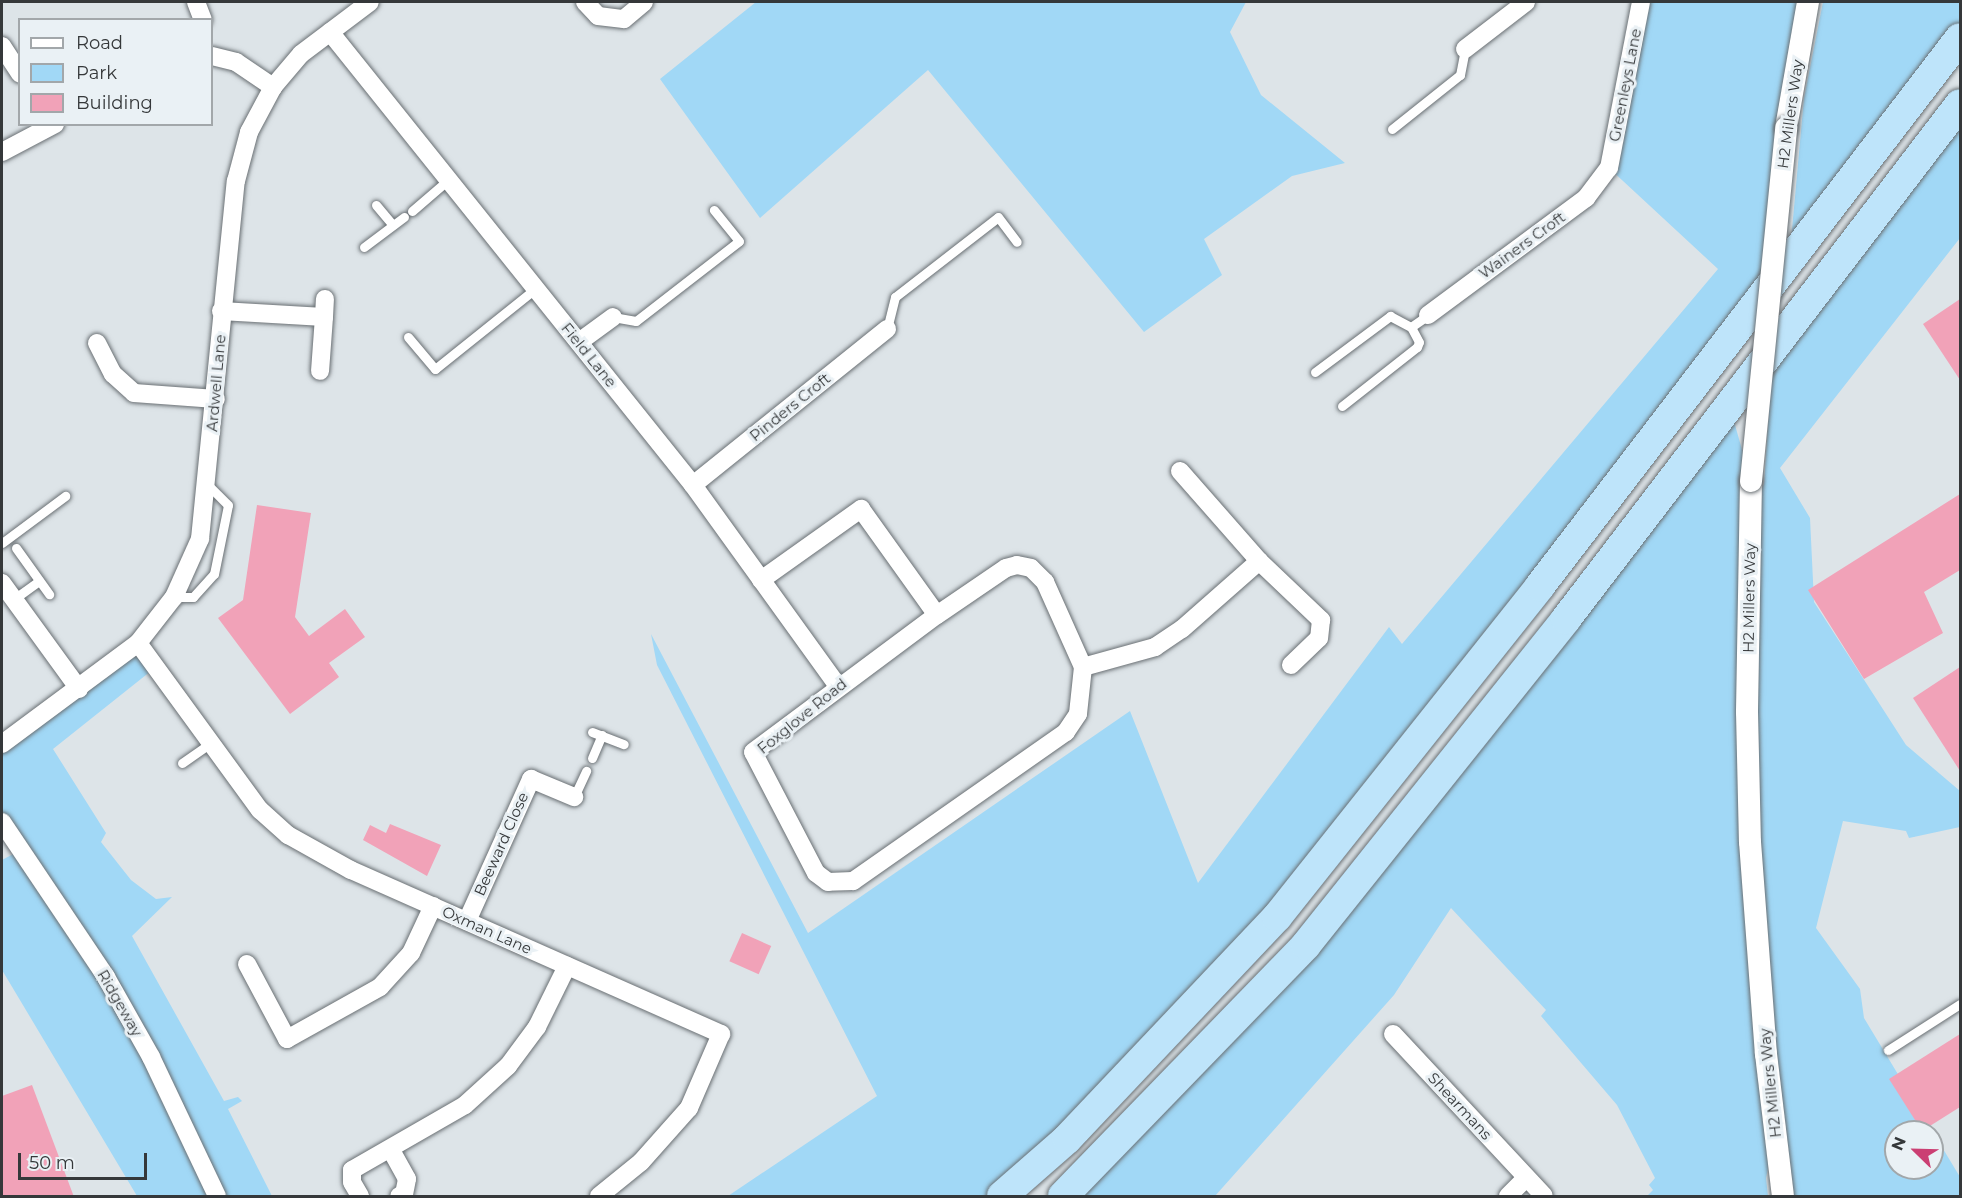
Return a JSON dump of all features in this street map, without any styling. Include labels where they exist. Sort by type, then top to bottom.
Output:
[{"type":"highway","points":[[1002,1197],[1067,1139],[1277,917],[1540,586],[1960,38]]},
{"type":"highway","points":[[1063,1197],[1306,945],[1566,619],[1960,104]]},
{"type":"street","points":[[196,2],[202,18]]},
{"type":"street","name":"Ardwell Lane","points":[[5,738],[79,690],[138,643],[174,597],[200,539],[216,399],[221,310],[236,181],[249,132],[273,87],[301,54],[370,2]]},
{"type":"street","points":[[585,2],[598,16],[624,19],[644,2]]},
{"type":"street","points":[[1465,49],[1526,2]]},
{"type":"street","name":"Greenleys Lane","points":[[1609,168],[1641,2]]},
{"type":"street","points":[[1799,2],[1801,42]]},
{"type":"street","name":"H2 Millers Way","points":[[1783,1197],[1766,1054],[1750,842],[1747,712],[1752,481],[1785,128],[1808,2]]},
{"type":"street","name":"Field Lane","points":[[330,32],[693,485],[838,686]]},
{"type":"street","points":[[2,46],[18,71]]},
{"type":"street","points":[[213,56],[236,62],[273,87]]},
{"type":"street","points":[[2,153],[51,126]]},
{"type":"street","name":"Wainers Croft","points":[[1428,315],[1586,198],[1609,168]]},
{"type":"street","points":[[221,310],[325,308],[320,370]]},
{"type":"street","points":[[579,342],[612,317]]},
{"type":"street","name":"Pinders Croft","points":[[693,485],[888,329]]},
{"type":"street","points":[[97,344],[113,374],[134,393],[216,399]]},
{"type":"street","points":[[1180,471],[1259,561],[1304,600],[1321,620],[1319,638],[1291,665]]},
{"type":"street","points":[[762,580],[861,509],[937,615]]},
{"type":"street","points":[[1083,667],[1155,647],[1182,629],[1259,561]]},
{"type":"street","name":"Foxglove Road","points":[[1006,568],[1031,568],[1045,582],[1083,667],[1078,714],[1066,732],[854,880],[839,884],[828,882],[816,873],[753,752],[838,686],[937,615],[1006,568]]},
{"type":"street","points":[[2,583],[79,690]]},
{"type":"street","name":"Oxman Lane","points":[[138,643],[209,744],[260,810],[288,835],[351,870],[721,1034],[689,1108],[641,1162],[599,1197]]},
{"type":"street","name":"Beeward Close","points":[[467,921],[531,778],[574,797]]},
{"type":"street","name":"Ridgeway","points":[[7,829],[106,977],[151,1057],[217,1197]]},
{"type":"street","points":[[247,964],[287,1039],[380,987],[411,953],[433,906]]},
{"type":"street","points":[[360,1197],[352,1182],[352,1170],[392,1150],[465,1105],[508,1066],[537,1027],[567,966]]},
{"type":"street","name":"Shearmans","points":[[1393,1034],[1544,1197]]},
{"type":"street","points":[[392,1150],[407,1179],[404,1194],[399,1197]]},
{"type":"street","points":[[1508,1197],[1526,1178]]},
{"type":"lane","points":[[1392,129],[1460,75],[1465,49]]},
{"type":"lane","points":[[364,247],[448,180]]},
{"type":"lane","points":[[376,205],[393,225]]},
{"type":"lane","points":[[612,317],[636,321],[739,241],[714,210]]},
{"type":"lane","points":[[888,329],[895,297],[998,217],[1017,242]]},
{"type":"lane","points":[[408,337],[435,369],[535,289]]},
{"type":"lane","points":[[1410,327],[1428,315]]},
{"type":"lane","points":[[1316,372],[1390,316],[1410,327],[1419,342],[1417,347],[1342,406]]},
{"type":"lane","points":[[174,597],[193,597],[214,574],[228,506],[206,483]]},
{"type":"lane","points":[[2,543],[65,496]]},
{"type":"lane","points":[[16,548],[49,594]]},
{"type":"lane","points":[[14,599],[39,581]]},
{"type":"lane","points":[[592,758],[597,733],[624,744]]},
{"type":"lane","points":[[182,763],[209,744]]},
{"type":"lane","points":[[574,797],[586,771]]},
{"type":"lane","points":[[1888,1050],[1960,1004]]},
{"type":"green space","points":[[756,2],[1246,2],[1230,32],[1261,95],[1345,163],[1292,176],[1204,239],[1222,275],[1144,332],[928,70],[760,218],[660,79]]},
{"type":"green space","points":[[1641,2],[1799,2],[1758,303],[1277,917],[996,1196],[728,1196],[877,1096],[657,665],[651,634],[808,933],[1130,711],[1198,883],[1389,627],[1402,644],[1718,269],[1609,168]]},
{"type":"green space","points":[[1823,2],[1960,2],[1960,30],[1791,241],[1804,98]]},
{"type":"green space","points":[[1960,104],[1960,238],[1780,468],[1810,518],[1814,602],[1906,745],[1960,791],[1960,827],[1909,838],[1906,831],[1843,821],[1816,928],[1860,989],[1864,1018],[1926,1120],[1884,1120],[1884,1180],[1944,1180],[1944,1150],[1960,1177],[1960,1196],[1783,1196],[1775,1137],[1766,1178],[1768,1196],[1647,1196],[1653,1190],[1649,1185],[1655,1178],[1617,1105],[1541,1016],[1546,1010],[1451,908],[1394,995],[1215,1196],[1063,1196],[1306,945],[1733,418],[1751,481],[1751,510],[1764,484],[1773,350]]},
{"type":"green space","points":[[138,643],[156,667],[53,749],[106,833],[101,842],[131,880],[156,899],[172,897],[132,936],[224,1101],[238,1097],[242,1101],[228,1109],[272,1196],[137,1196],[2,970],[2,860],[19,851],[2,826],[2,744]]},
{"type":"building","points":[[1960,299],[1960,380],[1923,324]]},
{"type":"building","points":[[1960,494],[1960,570],[1924,592],[1943,633],[1864,679],[1808,590]]},
{"type":"building","points":[[257,505],[311,513],[295,617],[309,636],[345,609],[365,637],[329,663],[339,677],[290,714],[218,618],[243,600]]},
{"type":"building","points":[[1960,667],[1960,771],[1913,698]]},
{"type":"building","points":[[390,824],[441,845],[427,876],[363,840],[370,825],[386,833]]},
{"type":"building","points":[[742,933],[771,946],[759,974],[729,961]]},
{"type":"building","points":[[1960,1034],[1960,1107],[1939,1120],[1915,1120],[1889,1079]]},
{"type":"building","points":[[32,1085],[74,1197],[2,1197],[2,1096]]}]
